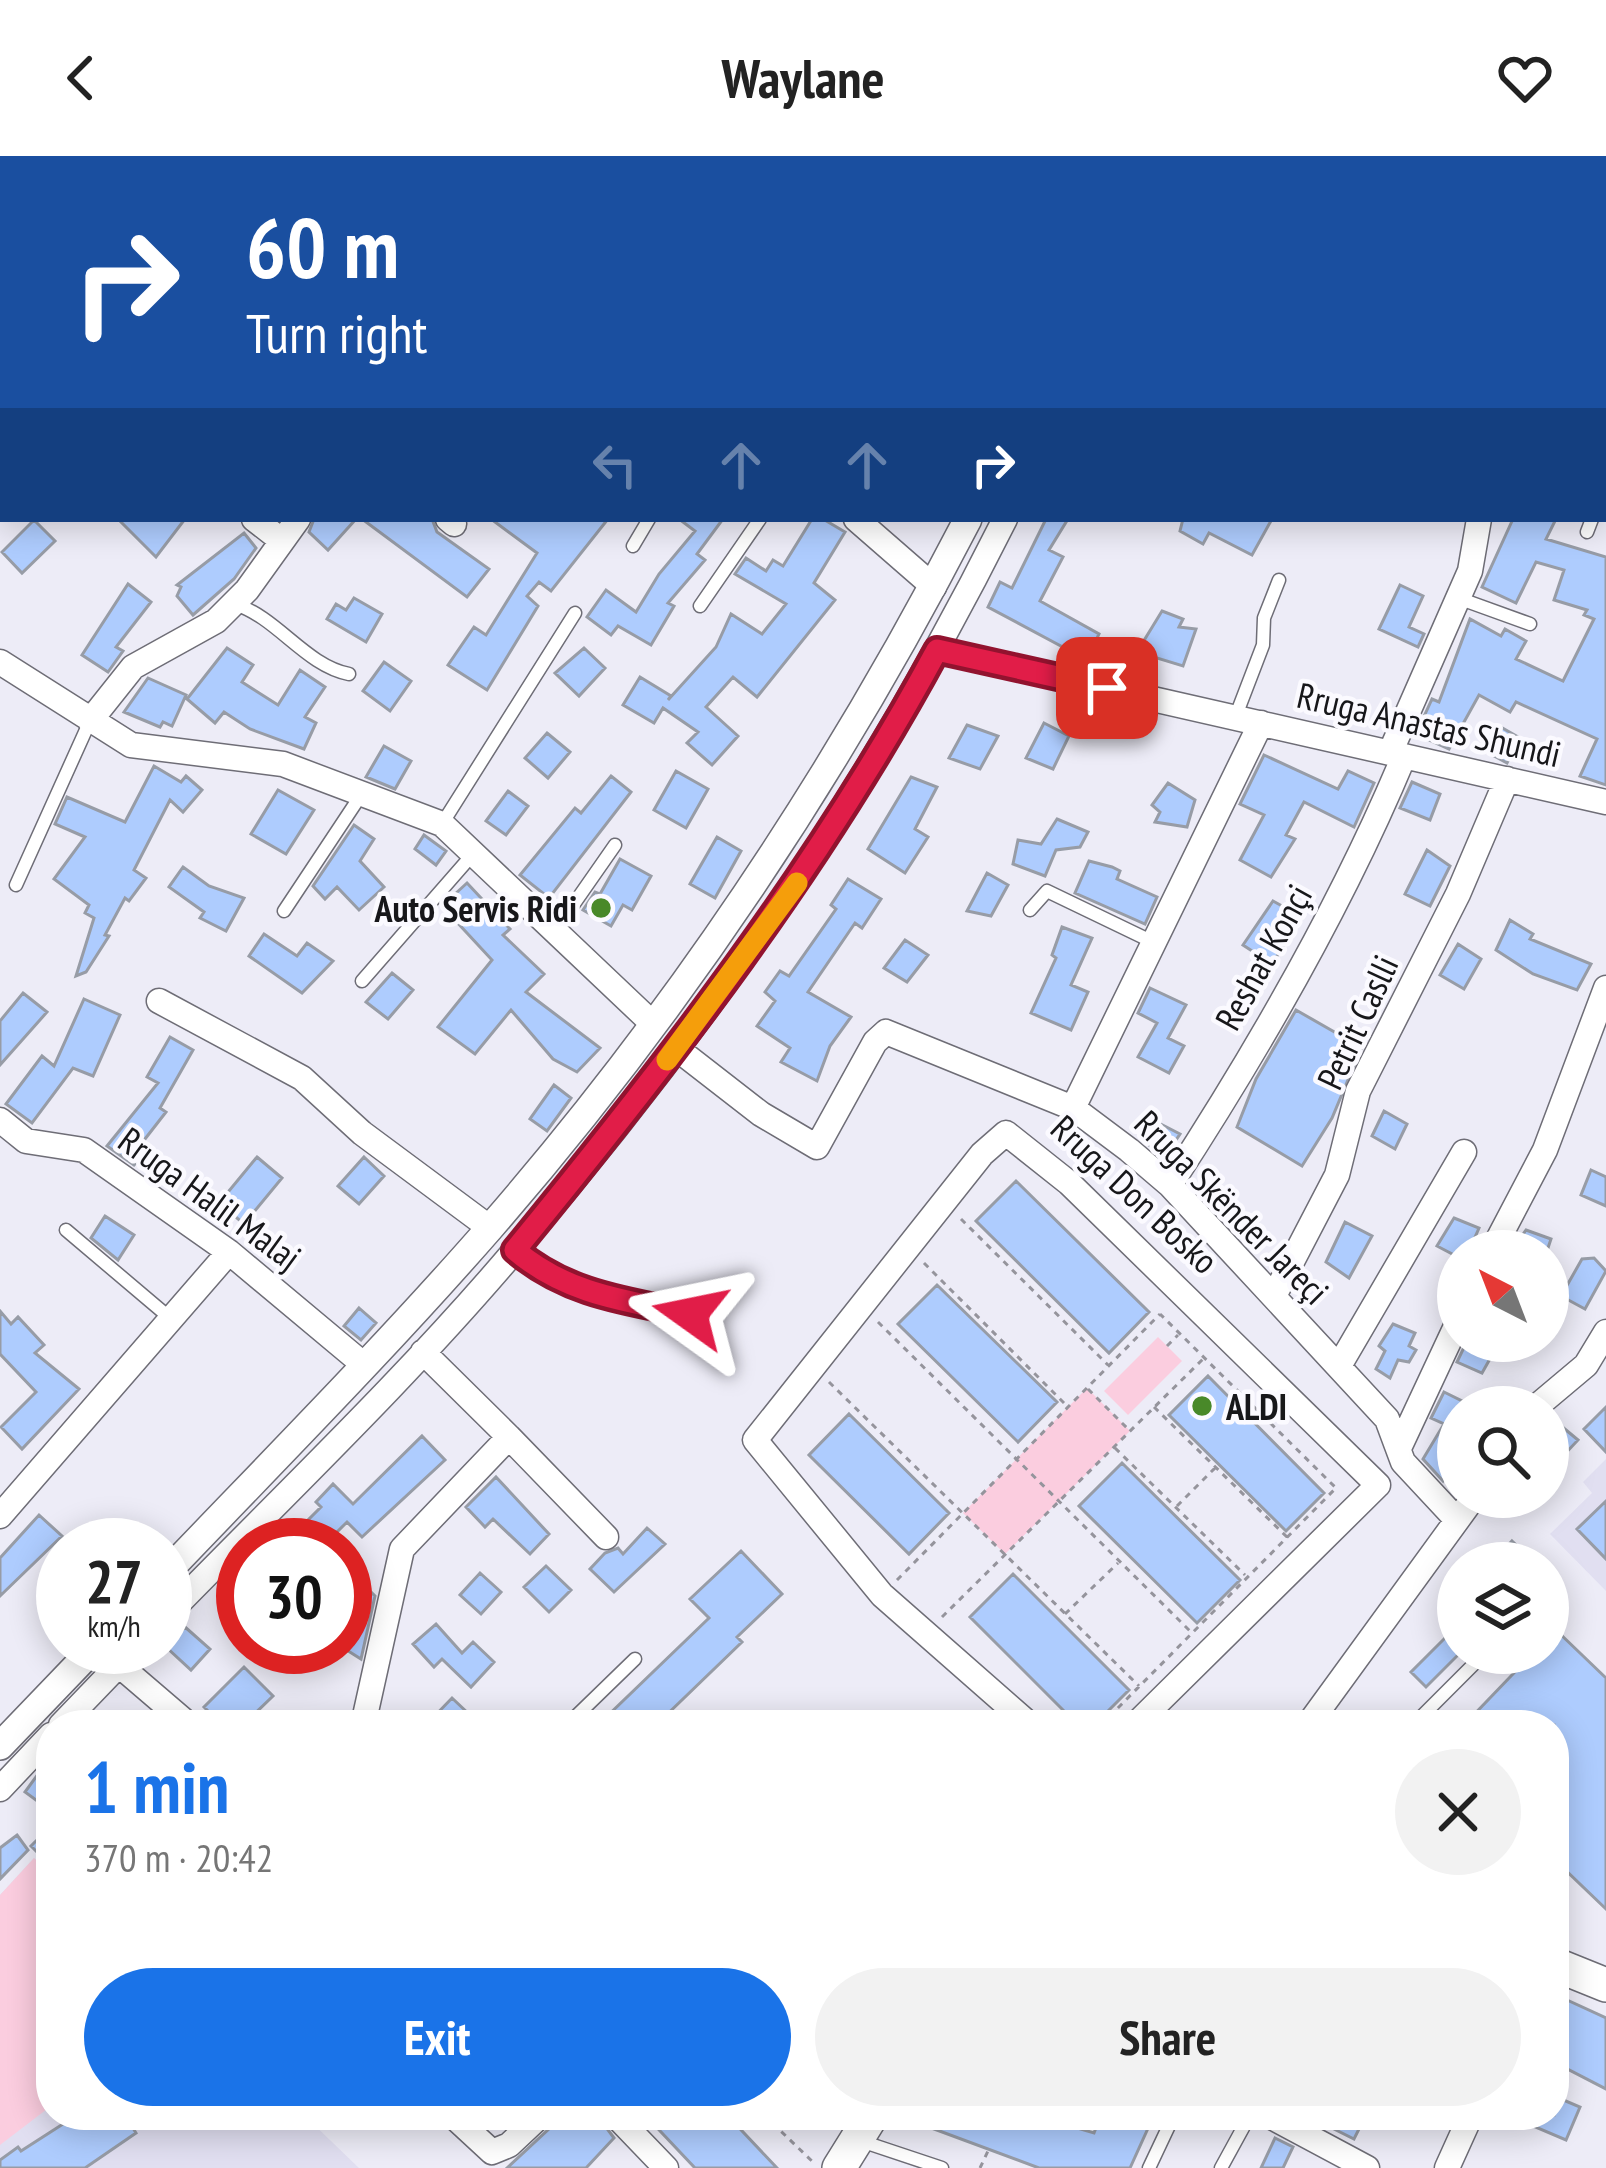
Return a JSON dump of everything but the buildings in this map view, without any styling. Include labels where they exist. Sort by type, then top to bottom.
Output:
[{"type":"main road","points":[[1569,1970],[1606,1985]]},
{"type":"main road","points":[[838,2168],[862,2130]]},
{"type":"street","points":[[258,522],[281,540]]},
{"type":"street","points":[[90,721],[133,667],[216,621],[296,522]]},
{"type":"street","points":[[859,522],[934,587]]},
{"type":"street","points":[[192,1546],[490,1228],[653,1024],[785,836],[934,587],[966,522]]},
{"type":"street","points":[[192,1589],[423,1352],[515,1250],[676,1048],[795,887],[859,789],[1003,522]]},
{"type":"street","name":"Reshat Konçi","points":[[1170,1185],[1291,982],[1353,867],[1474,559],[1479,522]]},
{"type":"street","name":"Rruga Anastas Shundi","points":[[937,650],[1606,802]]},
{"type":"street","points":[[0,662],[131,746],[259,759],[442,824],[653,1024]]},
{"type":"street","points":[[1072,1108],[1153,941],[1248,720]]},
{"type":"street","name":"Petrit Caslli","points":[[1274,1296],[1337,1175],[1358,1091],[1458,894],[1507,779]]},
{"type":"street","points":[[1503,1230],[1545,1150],[1606,988]]},
{"type":"street","points":[[159,1001],[302,1078],[362,1133],[490,1228]]},
{"type":"street","name":"Rruga Skënder Jareçi","points":[[676,1048],[760,1114],[818,1147],[886,1032],[1072,1108],[1170,1185],[1274,1296],[1388,1420],[1415,1477],[1457,1520]]},
{"type":"street","name":"Rruga Halil Malaj","points":[[0,1120],[26,1141],[84,1150],[229,1252],[364,1364]]},
{"type":"street","name":"Rruga Don Bosko","points":[[1013,1710],[882,1594],[754,1440],[1006,1132],[1228,1334],[1378,1485],[1306,1556],[1148,1695],[1142,1710]]},
{"type":"street","name":"Rruga Skënder Jareçi","points":[[1339,1366],[1464,1152]]},
{"type":"street","points":[[515,1250],[571,1287],[690,1314]]},
{"type":"street","points":[[0,1516],[229,1252]]},
{"type":"street","points":[[1561,1386],[1586,1365],[1606,1332]]},
{"type":"street","points":[[423,1352],[606,1537]]},
{"type":"street","points":[[1400,1446],[1439,1362]]},
{"type":"street","points":[[365,1710],[402,1549],[509,1437]]},
{"type":"street","points":[[1319,1710],[1457,1520]]},
{"type":"street","points":[[0,1746],[70,1674]]},
{"type":"street","points":[[75,1710],[110,1674]]},
{"type":"street","points":[[143,1674],[176,1710]]},
{"type":"street","points":[[0,1789],[36,1752]]},
{"type":"street","points":[[468,2130],[492,2152],[509,2145],[525,2130]]},
{"type":"street","points":[[629,2130],[666,2168]]},
{"type":"street","points":[[1296,2130],[1367,2168]]},
{"type":"street","points":[[1448,2168],[1464,2130]]},
{"type":"lane","points":[[632,546],[647,522]]},
{"type":"lane","points":[[700,605],[758,522]]},
{"type":"lane","name":"Rruga Anastas Shundi","points":[[1248,720],[1267,607],[1279,580]]},
{"type":"lane","points":[[1456,598],[1530,623]]},
{"type":"lane","points":[[233,604],[253,610],[322,663],[349,674]]},
{"type":"lane","points":[[442,824],[574,613]]},
{"type":"lane","points":[[16,885],[90,721]]},
{"type":"lane","points":[[284,911],[362,792]]},
{"type":"lane","points":[[555,931],[615,845]]},
{"type":"lane","points":[[362,981],[473,854]]},
{"type":"lane","points":[[1030,910],[1038,895],[1052,892],[1153,941]]},
{"type":"lane","points":[[65,1230],[170,1318]]},
{"type":"lane","points":[[582,1710],[635,1659]]},
{"type":"lane","points":[[1428,1710],[1464,1674]]},
{"type":"lane","points":[[870,2130],[942,2168]]},
{"type":"lane","points":[[1149,2168],[1167,2130]]},
{"type":"lane","points":[[1221,2168],[1242,2130]]},
{"type":"path","points":[[945,1203],[1109,1366]]},
{"type":"path","points":[[910,1250],[1068,1407]]},
{"type":"path","points":[[863,1306],[1192,1633]]},
{"type":"path","points":[[882,1594],[1160,1314],[1336,1488],[1192,1633],[1148,1695],[1124,1710]]},
{"type":"path","points":[[1167,1346],[1180,1333]]},
{"type":"path","points":[[924,1634],[1205,1356]]},
{"type":"path","points":[[815,1368],[1148,1695]]},
{"type":"path","points":[[1087,1388],[1130,1431]]},
{"type":"path","points":[[1154,1407],[1306,1556]]},
{"type":"path","points":[[1114,1447],[1248,1577]]},
{"type":"path","points":[[1175,1507],[1216,1467]]},
{"type":"path","points":[[1066,1614],[1120,1562]]},
{"type":"path","points":[[778,2130],[806,2160],[824,2168]]},
{"type":"path","points":[[980,2168],[988,2151]]},
{"type":"shaded area","points":[[1158,1337],[1182,1361],[1128,1415],[1104,1391]]},
{"type":"shaded area","points":[[1087,1388],[1130,1431],[1005,1554],[963,1513]]},
{"type":"shaded area","points":[[1606,1459],[1606,1591],[1569,1553],[1569,1542],[1558,1542],[1550,1534],[1592,1493],[1583,1482]]},
{"type":"shaded area","points":[[36,1860],[36,2130],[320,2130],[359,2168],[0,2168],[0,1895]]},
{"type":"shaded area","points":[[36,1860],[36,2117],[0,2145],[0,1895]]},
{"type":"slow traffic","points":[[667,1060],[797,883]]},
{"type":"place","name":"Auto Servis Ridi","points":[[601,908]]},
{"type":"place","name":"ALDI","points":[[1202,1406]]},
{"type":"route","points":[[690,1314],[583,1292],[539,1271],[515,1250],[599,1148],[795,887],[859,789],[937,650],[1107,688]]}]
